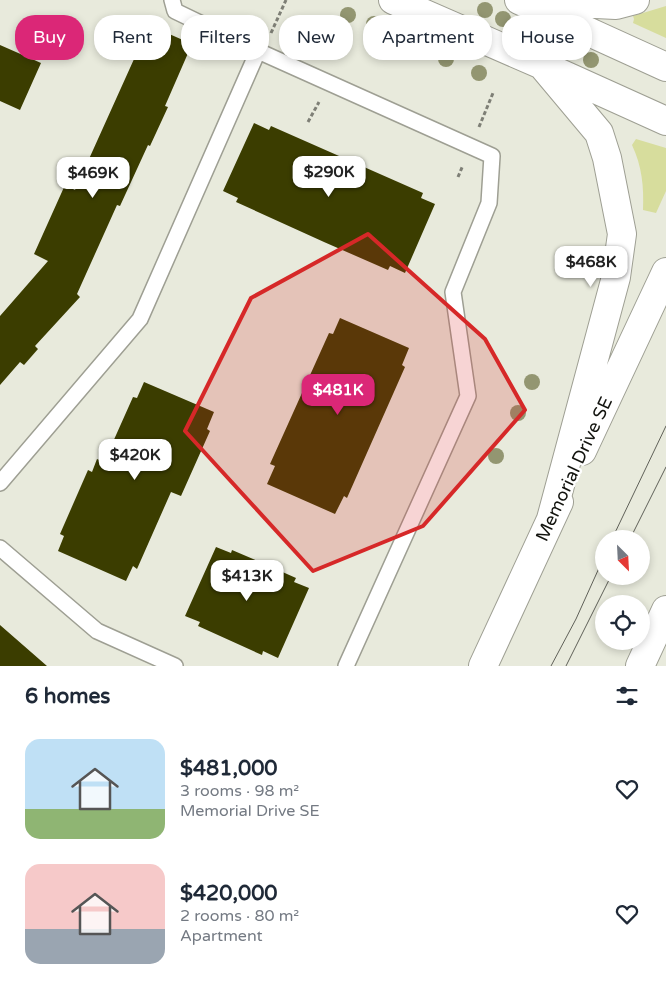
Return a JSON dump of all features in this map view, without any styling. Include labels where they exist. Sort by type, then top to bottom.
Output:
[{"type":"main road","points":[[393,0],[666,121]]},
{"type":"main road","points":[[519,0],[616,4],[635,0]]},
{"type":"main road","points":[[519,0],[666,67]]},
{"type":"main road","points":[[542,65],[599,133],[607,158],[622,234],[616,277],[551,519]]},
{"type":"main road","name":"Memorial Drive SE","points":[[483,666],[666,272]]},
{"type":"main road","points":[[640,666],[663,622]]},
{"type":"lane","points":[[172,0],[175,11],[183,15]]},
{"type":"lane","points":[[269,57],[492,156],[489,203],[453,292],[468,396],[346,666]]},
{"type":"lane","points":[[0,482],[140,319],[254,60]]},
{"type":"lane","points":[[0,548],[97,631],[175,666]]},
{"type":"path","points":[[279,15],[286,0]]},
{"type":"path","points":[[485,113],[493,93]]},
{"type":"path","points":[[308,122],[321,97]]},
{"type":"highlighted area","points":[[368,234],[485,339],[525,410],[423,526],[313,571],[185,431],[251,298]]},
{"type":"green space","points":[[666,6],[666,38],[633,23],[633,16]]},
{"type":"green space","points":[[636,139],[666,148],[666,191],[656,213],[643,210],[642,177],[632,145]]},
{"type":"building","points":[[171,35],[181,39],[181,60],[185,60],[165,106],[168,107],[120,206],[117,205],[77,294],[80,297],[35,346],[38,349],[24,365],[20,362],[0,385],[0,316],[48,261],[34,254],[65,185],[75,190],[134,60],[171,60]]},
{"type":"building","points":[[0,45],[15,52],[15,60],[34,60],[41,63],[20,110],[0,101]]},
{"type":"building","points":[[254,123],[269,130],[271,126],[423,193],[421,198],[435,204],[405,273],[390,266],[388,270],[324,242],[236,202],[238,198],[223,191]]},
{"type":"building","points":[[340,318],[409,348],[402,365],[405,367],[347,498],[344,496],[335,514],[267,484],[275,466],[270,464],[329,333],[333,334]]},
{"type":"building","points":[[144,382],[214,412],[207,429],[210,431],[181,496],[171,492],[137,569],[133,566],[126,581],[58,551],[64,536],[60,534],[88,470],[92,472],[97,459],[104,462],[133,397],[137,398]]},
{"type":"building","points":[[216,547],[231,553],[232,550],[260,562],[296,578],[294,582],[309,588],[278,658],[263,651],[262,655],[198,626],[200,622],[185,616]]},
{"type":"building","points":[[0,625],[47,666],[0,666]]},
{"type":"tram line","points":[[616,530],[666,426]]},
{"type":"tram line","points":[[634,530],[666,467]]},
{"type":"tram line","points":[[551,666],[576,619],[595,577]]},
{"type":"tram line","points":[[566,666],[606,585]]}]
